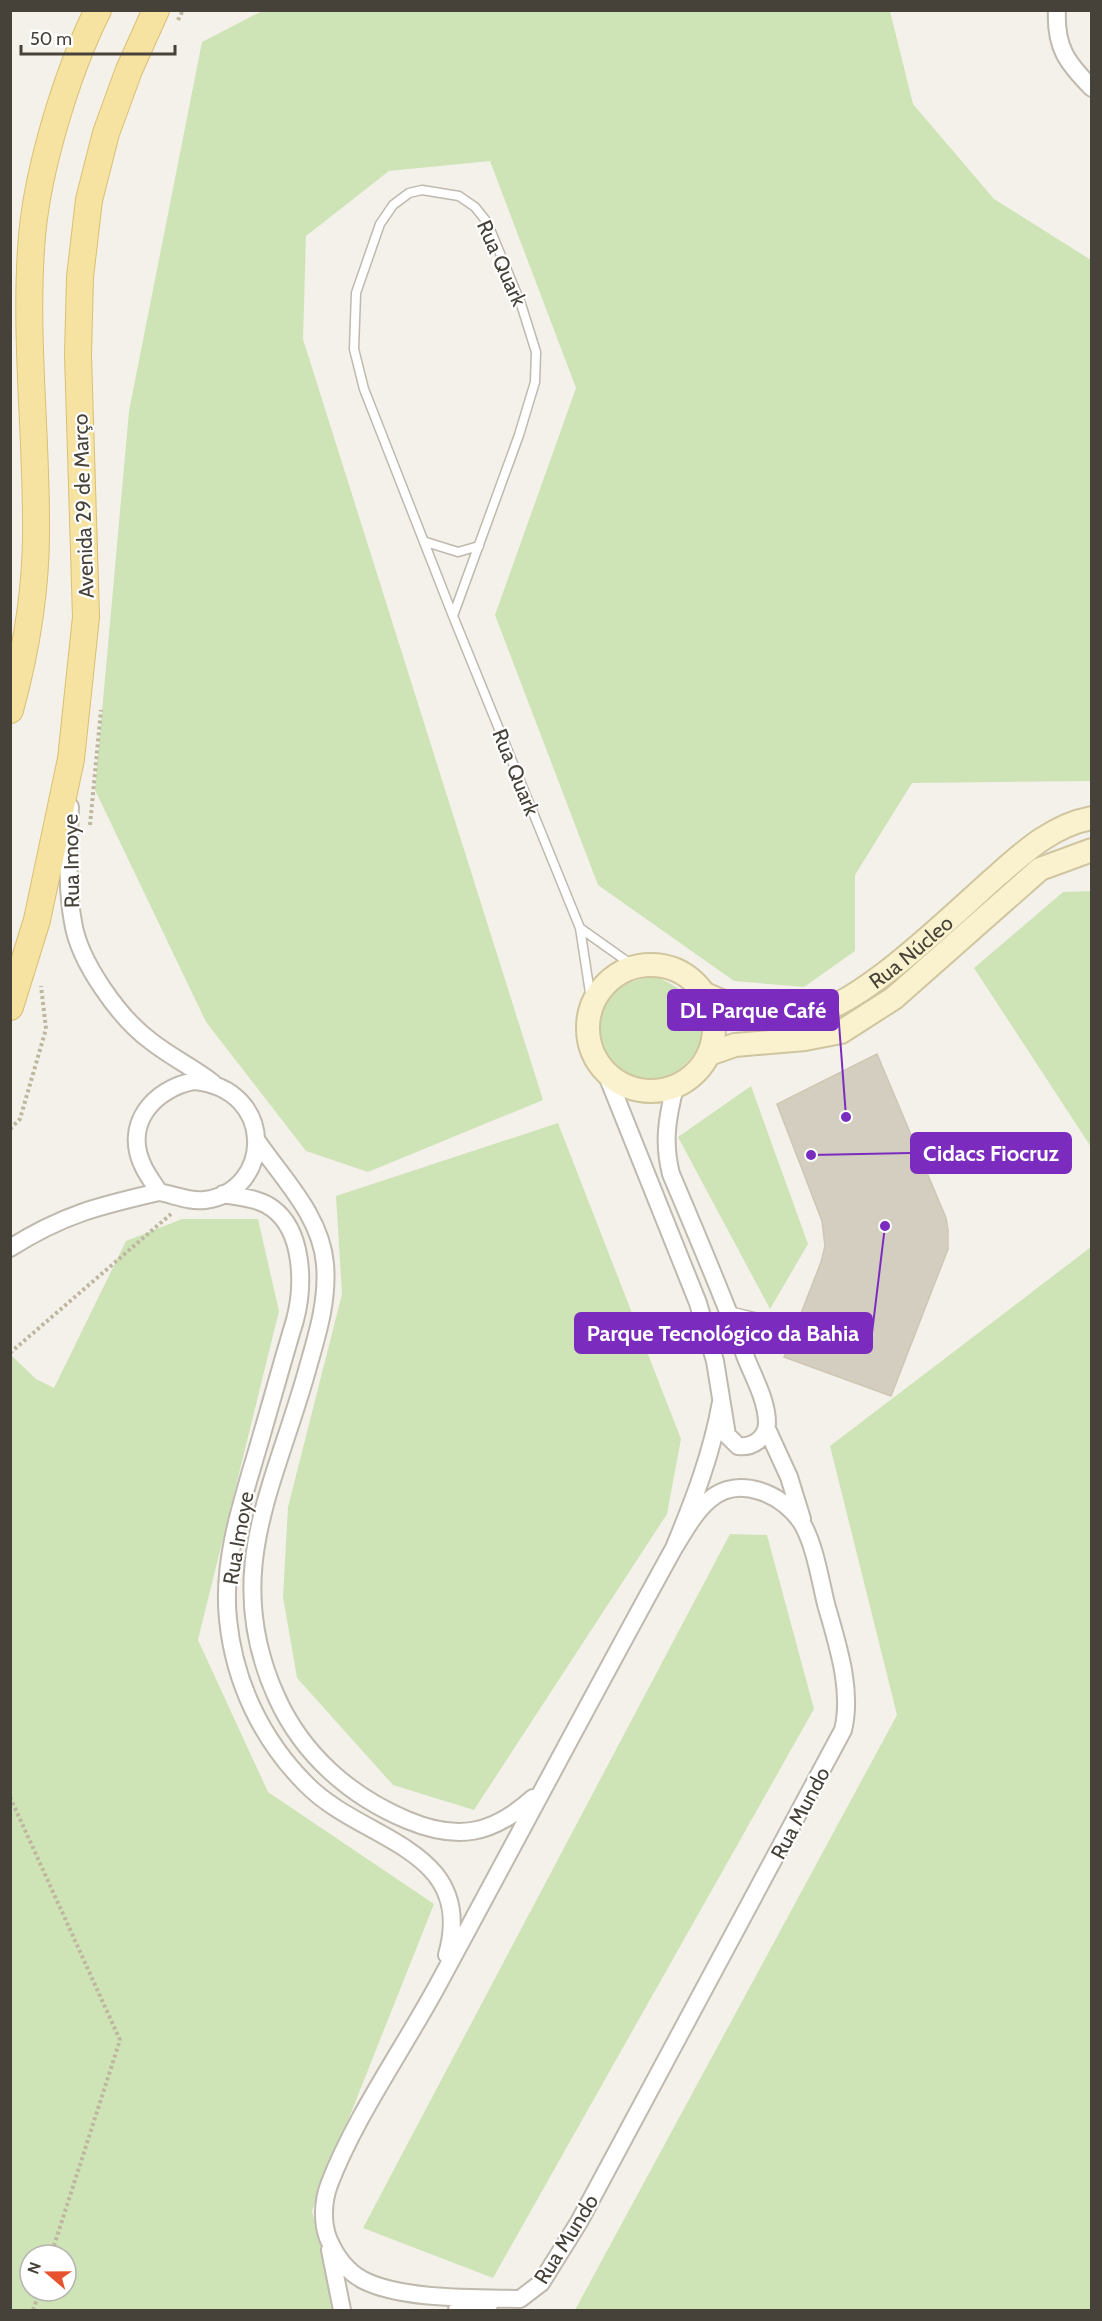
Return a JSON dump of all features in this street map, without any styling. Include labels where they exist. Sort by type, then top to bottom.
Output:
[{"type":"main road","points":[[10,710],[29,626],[35,572],[36,522],[29,358],[32,235],[50,140],[98,10]]},
{"type":"main road","name":"Avenida 29 de Março","points":[[10,1007],[37,920],[71,759],[86,617],[78,355],[80,277],[87,211],[105,133],[129,70],[156,10]]},
{"type":"street","points":[[1057,10],[1058,42],[1075,71],[1092,88]]},
{"type":"street","name":"Rua Imoye","points":[[71,759],[68,874],[73,924],[92,972],[121,1014],[151,1042],[213,1083]]},
{"type":"street","name":"Rua Núcleo","points":[[705,994],[744,1009],[803,1016],[850,998],[887,972],[1029,847],[1058,829],[1092,818]]},
{"type":"street","name":"Rua Núcleo","points":[[709,1054],[735,1045],[805,1039],[841,1032],[868,1017],[903,990],[1040,869],[1092,850]]},
{"type":"street","points":[[606,1073],[621,1084],[638,1090],[657,1092],[675,1087],[691,1078],[709,1054],[714,1036],[714,1017],[705,994],[685,974],[670,967],[655,964],[635,967],[616,975],[602,988],[592,1006],[588,1024],[589,1042],[596,1059],[606,1073],[698,1303],[715,1361],[727,1435],[738,1446],[748,1446],[762,1437],[766,1429]]},
{"type":"street","points":[[10,1248],[44,1227],[83,1210],[159,1192],[187,1200],[206,1200],[223,1194],[237,1185],[247,1172],[254,1157],[257,1141],[254,1122],[245,1105],[231,1091],[213,1083],[194,1080],[175,1084],[158,1095],[146,1110],[138,1128],[138,1148],[143,1167],[159,1192]]},
{"type":"street","points":[[675,1087],[669,1110],[665,1152],[671,1174],[729,1311],[766,1410],[766,1429],[789,1477],[803,1526]]},
{"type":"street","name":"Rua Imoye","points":[[257,1141],[306,1209],[317,1230],[325,1264],[323,1313],[262,1513],[254,1548],[252,1607],[255,1633],[258,1652],[274,1691],[287,1720],[323,1766],[380,1808],[418,1825],[440,1832],[464,1833],[482,1830],[504,1821],[540,1792]]},
{"type":"street","name":"Rua Imoye","points":[[223,1194],[258,1201],[273,1209],[283,1220],[296,1246],[301,1277],[301,1298],[237,1519],[228,1571],[228,1619],[236,1662],[246,1693],[263,1731],[306,1785],[325,1801],[363,1826],[414,1853],[430,1865],[446,1888],[453,1926],[440,1981]]},
{"type":"street","points":[[674,1548],[701,1482],[715,1434],[721,1402]]},
{"type":"street","name":"Rua Mundo","points":[[743,1487],[778,1498],[793,1510],[803,1526],[834,1631],[847,1697],[843,1730],[562,2254],[541,2283],[520,2299],[415,2293],[375,2285],[346,2268],[328,2237],[324,2209],[329,2185],[360,2123],[440,1981],[540,1792],[674,1548],[697,1512],[723,1491],[743,1487]]},
{"type":"street","points":[[328,2237],[342,2310]]},
{"type":"street","points":[[457,2310],[520,2299]]},
{"type":"lane","name":"Rua Quark","points":[[453,616],[519,435],[535,382],[536,352],[521,304],[487,222],[475,207],[459,196],[422,190],[409,193],[393,205],[380,224],[356,293],[353,319],[354,349],[364,389],[426,542],[453,616],[580,928],[592,1006]]},
{"type":"lane","points":[[426,542],[458,552],[478,546]]},
{"type":"lane","points":[[580,928],[635,967]]},
{"type":"lane","points":[[729,1311],[791,1326]]},
{"type":"path","points":[[10,1353],[187,1200]]},
{"type":"path","points":[[10,1797],[120,2040],[55,2243]]},
{"type":"green space","points":[[262,11],[890,11],[913,104],[994,199],[1091,260],[1091,781],[912,783],[855,875],[855,951],[804,987],[734,981],[598,885],[495,615],[576,388],[490,161],[389,171],[306,236],[303,339],[543,1100],[368,1172],[306,1151],[206,1022],[95,790],[129,411],[202,42]]},
{"type":"green space","points":[[1092,891],[1091,1147],[974,968],[1063,892]]},
{"type":"green space","points":[[653,976],[682,991],[697,1007],[703,1027],[702,1039],[689,1060],[670,1078],[643,1079],[628,1074],[605,1051],[600,1042],[598,1021],[606,1001],[613,993],[633,981]]},
{"type":"green space","points":[[751,1086],[808,1244],[770,1309],[678,1137]]},
{"type":"green space","points":[[558,1123],[681,1439],[667,1514],[474,1810],[393,1785],[297,1678],[283,1597],[288,1507],[342,1294],[336,1196]]},
{"type":"green space","points":[[182,1219],[258,1219],[279,1311],[198,1640],[268,1792],[434,1904],[312,2211],[339,2310],[11,2310],[10,1354],[36,1379],[54,1388],[126,1241]]},
{"type":"green space","points":[[1091,1247],[1091,2310],[575,2310],[897,1715],[830,1446]]},
{"type":"green space","points":[[730,1534],[767,1535],[814,1709],[493,2278],[363,2228]]},
{"type":"building","points":[[877,1054],[946,1218],[948,1230],[948,1249],[891,1396],[784,1357],[825,1246],[822,1221],[777,1104]]},
{"type":"place","name":"DL Parque Café","points":[[846,1117]]},
{"type":"place","name":"Cidacs Fiocruz","points":[[811,1155]]},
{"type":"place","name":"Parque Tecnológico da Bahia","points":[[885,1226]]}]
